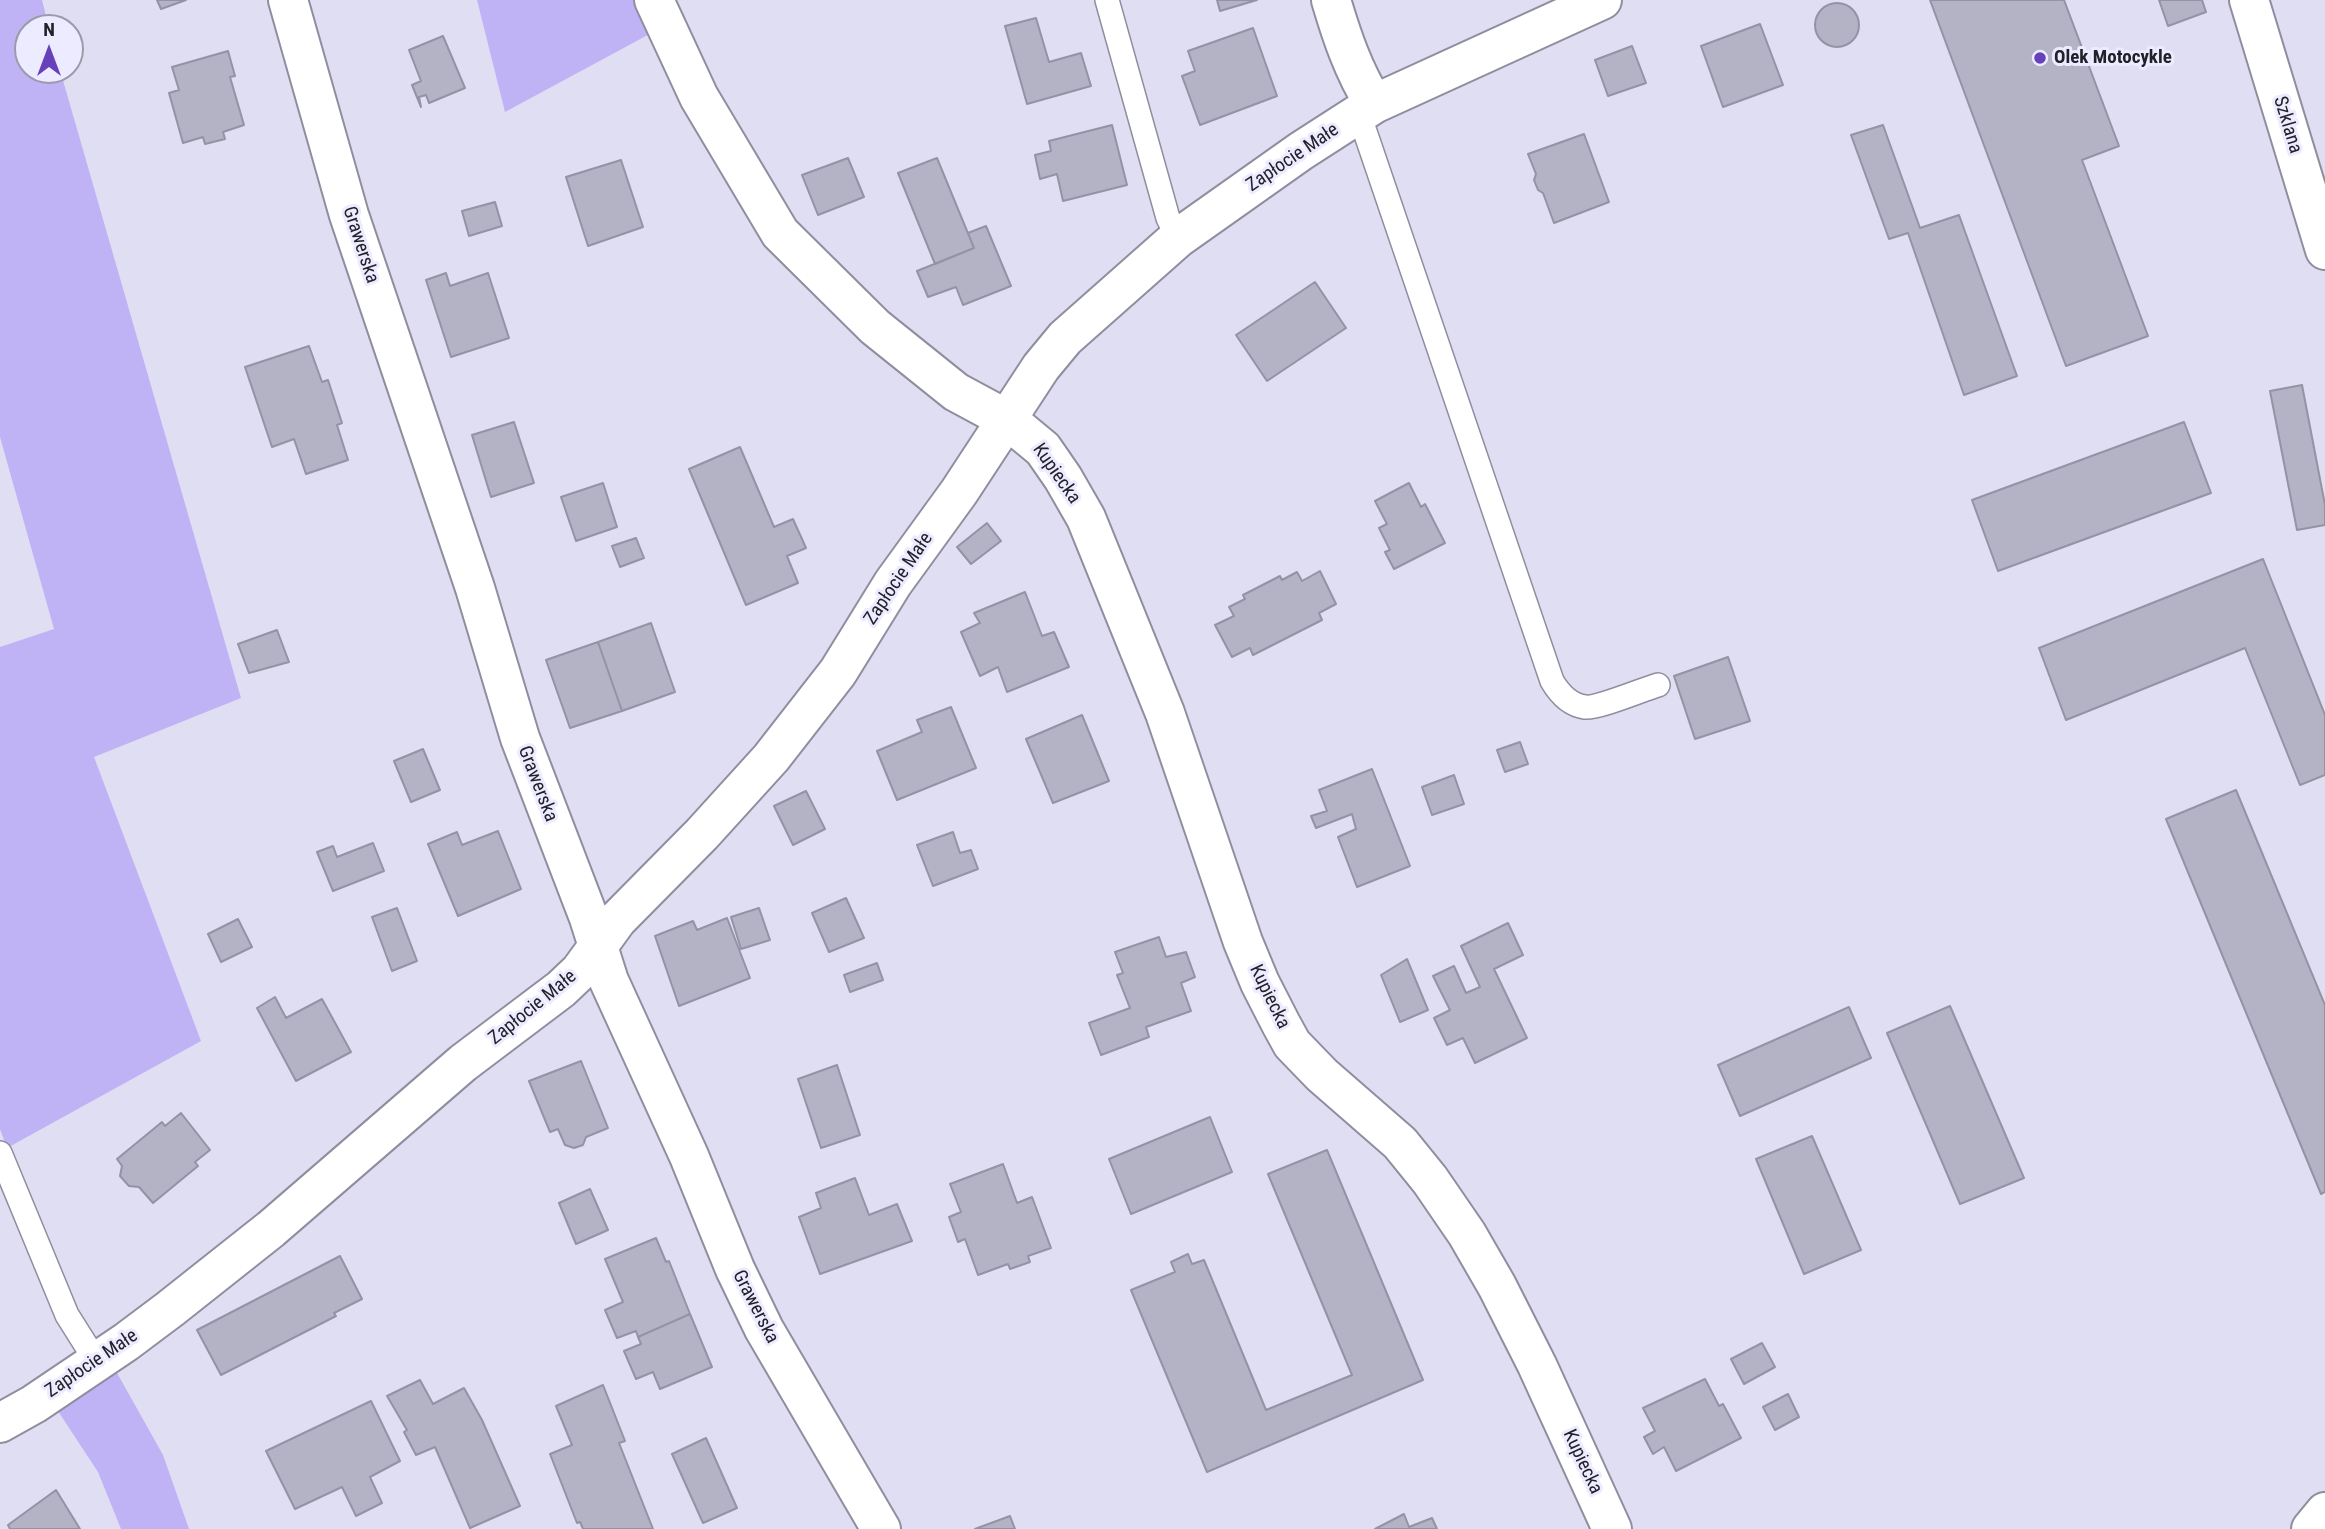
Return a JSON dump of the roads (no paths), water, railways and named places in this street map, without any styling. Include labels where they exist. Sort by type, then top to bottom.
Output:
[{"type":"street","name":"Grawerska","points":[[288,0],[349,215],[475,588],[520,738],[609,981],[688,1156],[735,1269],[765,1329],[881,1529]]},
{"type":"street","points":[[654,0],[699,97],[780,233],[875,327],[956,392],[1008,420]]},
{"type":"street","points":[[1331,0],[1344,46],[1359,79],[1366,109]]},
{"type":"street","name":"Zapłocie Małe","points":[[0,1423],[34,1404],[170,1309],[271,1229],[463,1063],[561,989],[579,971],[617,920],[702,834],[780,747],[838,672],[893,583],[1008,420],[1041,367],[1065,338],[1178,238],[1301,150],[1366,109],[1602,0]]},
{"type":"street","name":"Szklana","points":[[2249,0],[2325,250]]},
{"type":"street","name":"Kupiecka","points":[[1008,420],[1043,449],[1086,518],[1165,713],[1244,942],[1260,983],[1281,1024],[1292,1044],[1322,1075],[1399,1143],[1430,1180],[1467,1234],[1537,1365],[1612,1529]]},
{"type":"street","points":[[2311,1529],[2325,1512]]},
{"type":"lane","points":[[1107,0],[1168,218],[1178,238]]},
{"type":"lane","points":[[1366,109],[1552,681],[1559,692],[1573,704],[1588,708],[1658,685]]},
{"type":"lane","points":[[0,1153],[67,1315],[96,1361]]},
{"type":"place","name":"Olek Motocykle","points":[[2040,58]]}]
